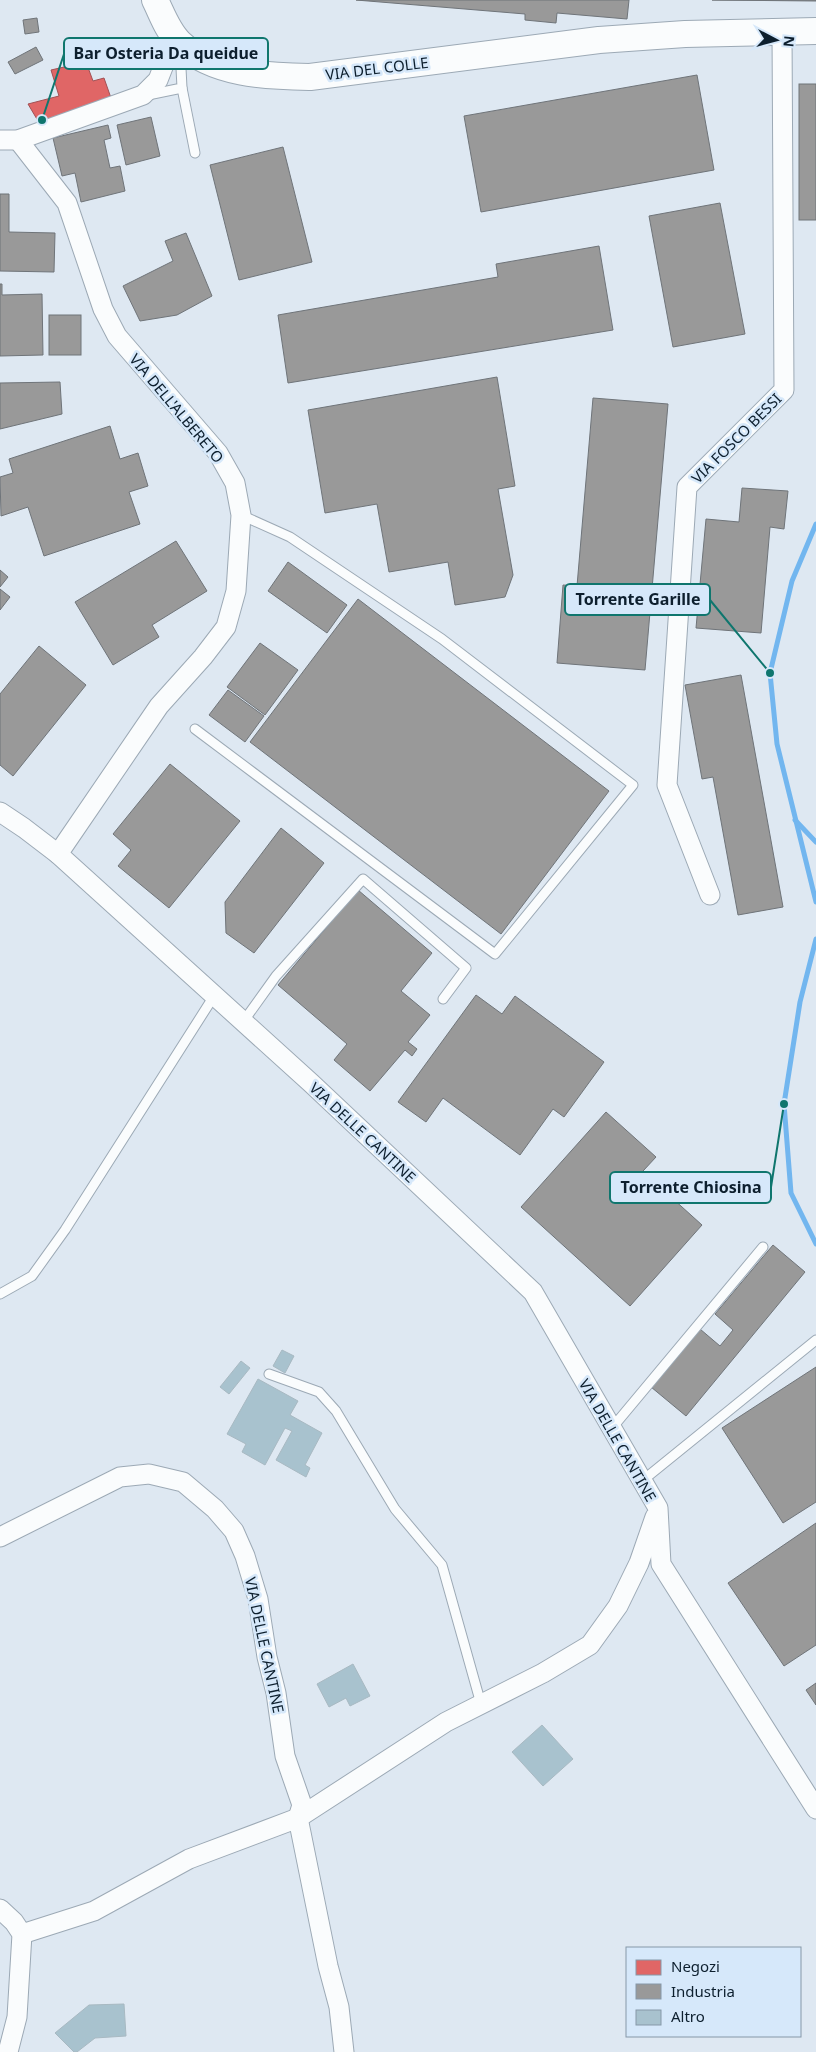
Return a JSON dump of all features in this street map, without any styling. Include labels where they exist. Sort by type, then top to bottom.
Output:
[{"type":"main road","points":[[155,0],[176,38]]},
{"type":"main road","name":"VIA DEL COLLE","points":[[176,38],[213,64],[238,71],[268,76],[310,77],[599,40],[685,34],[816,31]]},
{"type":"street","name":"VIA FOSCO BESSI","points":[[710,895],[667,785],[687,487],[784,390],[782,32]]},
{"type":"street","points":[[9,140],[143,96],[158,80],[176,38]]},
{"type":"street","name":"VIA DELL'ALBERETO","points":[[9,140],[66,204],[103,309],[117,336],[218,452],[235,483],[241,515],[236,591],[226,627],[203,657],[159,706],[58,854]]},
{"type":"street","name":"VIA DELLE CANTINE","points":[[0,812],[58,854],[243,1022],[534,1292],[658,1508],[661,1564],[816,1809]]},
{"type":"street","name":"VIA DELLE CANTINE","points":[[0,1537],[120,1477],[149,1474],[183,1482],[215,1509],[234,1531],[245,1556],[258,1599],[267,1657],[276,1693],[285,1756],[302,1806],[298,1818],[328,1966],[339,2007],[344,2052]]},
{"type":"street","name":"VIA DELLE CANTINE","points":[[22,1934],[94,1911],[189,1859],[298,1818],[446,1722],[543,1673],[590,1645],[618,1606],[639,1562],[658,1508]]},
{"type":"street","points":[[0,1909],[14,1922],[22,1934],[17,2017],[8,2052]]},
{"type":"lane","points":[[176,38],[182,88],[195,153]]},
{"type":"lane","points":[[143,96],[182,88]]},
{"type":"lane","points":[[195,729],[495,954],[633,785],[442,639],[290,537],[241,515]]},
{"type":"lane","points":[[243,1022],[276,976],[362,879],[466,968],[443,999]]},
{"type":"lane","points":[[0,1294],[32,1276],[54,1246],[214,996]]},
{"type":"lane","points":[[612,1428],[763,1247]]},
{"type":"lane","points":[[642,1481],[816,1340]]},
{"type":"lane","points":[[269,1374],[319,1392],[336,1411],[396,1509],[442,1565],[481,1704]]},
{"type":"building: Negozi","points":[[86,62],[93,81],[104,78],[111,98],[41,126],[28,104],[59,96],[51,70]]},
{"type":"building: Industria","points":[[356,0],[629,0],[627,19],[557,13],[556,23],[525,20],[525,14]]},
{"type":"building: Industria","points":[[712,0],[816,0],[816,1]]},
{"type":"building: Industria","points":[[37,18],[39,32],[25,34],[23,20]]},
{"type":"building: Industria","points":[[36,47],[43,60],[15,74],[8,62]]},
{"type":"building: Industria","points":[[697,75],[714,170],[481,212],[464,116]]},
{"type":"building: Industria","points":[[799,84],[816,84],[816,220],[799,220]]},
{"type":"building: Industria","points":[[151,117],[160,156],[126,165],[117,125]]},
{"type":"building: Industria","points":[[108,125],[111,138],[104,140],[110,168],[120,166],[125,191],[81,202],[75,173],[62,176],[53,138]]},
{"type":"building: Industria","points":[[283,147],[312,262],[239,280],[210,165]]},
{"type":"building: Industria","points":[[0,194],[9,194],[9,232],[55,233],[54,272],[0,271]]},
{"type":"building: Industria","points":[[720,203],[745,334],[673,347],[649,216]]},
{"type":"building: Industria","points":[[186,233],[212,296],[177,315],[140,321],[123,286],[173,261],[165,241]]},
{"type":"building: Industria","points":[[599,246],[613,330],[288,383],[278,315],[498,277],[496,264]]},
{"type":"building: Industria","points":[[0,284],[2,284],[2,295],[42,294],[43,355],[0,356]]},
{"type":"building: Industria","points":[[49,315],[81,315],[81,355],[49,355]]},
{"type":"building: Industria","points":[[497,377],[515,486],[498,489],[513,575],[505,597],[455,605],[448,562],[389,572],[377,504],[325,513],[308,410]]},
{"type":"building: Industria","points":[[60,382],[62,414],[0,429],[0,383]]},
{"type":"building: Industria","points":[[593,398],[668,404],[645,670],[557,663],[563,585],[577,586]]},
{"type":"building: Industria","points":[[110,426],[120,459],[138,453],[148,486],[129,492],[140,524],[44,556],[28,507],[1,516],[0,477],[13,473],[9,459]]},
{"type":"building: Industria","points":[[742,488],[788,491],[784,529],[770,527],[761,633],[696,628],[706,519],[739,522]]},
{"type":"building: Industria","points":[[176,541],[207,591],[152,625],[159,637],[113,665],[75,602]]},
{"type":"building: Industria","points":[[288,562],[347,605],[327,633],[268,591]]},
{"type":"building: Industria","points":[[0,570],[8,577],[0,587]]},
{"type":"building: Industria","points":[[0,589],[10,597],[0,610]]},
{"type":"building: Industria","points":[[358,599],[609,791],[501,934],[250,742]]},
{"type":"building: Industria","points":[[260,643],[298,670],[265,715],[227,687]]},
{"type":"building: Industria","points":[[39,646],[86,685],[13,776],[0,765],[0,694]]},
{"type":"building: Industria","points":[[741,675],[783,907],[738,915],[713,777],[702,779],[685,685]]},
{"type":"building: Industria","points":[[228,690],[264,716],[245,742],[209,715]]},
{"type":"building: Industria","points":[[170,764],[240,821],[169,908],[118,866],[131,850],[113,834]]},
{"type":"building: Industria","points":[[281,828],[324,863],[254,953],[226,933],[225,902]]},
{"type":"building: Industria","points":[[358,890],[432,953],[401,991],[430,1015],[408,1042],[417,1049],[412,1056],[405,1050],[370,1091],[334,1060],[347,1044],[278,985]]},
{"type":"building: Industria","points":[[476,995],[502,1014],[515,996],[604,1062],[564,1117],[553,1109],[520,1155],[443,1098],[426,1122],[398,1102]]},
{"type":"building: Industria","points":[[606,1112],[656,1157],[631,1184],[639,1192],[651,1179],[702,1225],[630,1306],[521,1207]]},
{"type":"building: Industria","points":[[773,1245],[805,1272],[686,1416],[651,1387],[700,1329],[720,1346],[733,1330],[715,1314]]},
{"type":"building: Industria","points":[[816,1367],[816,1502],[783,1523],[722,1428]]},
{"type":"building: Industria","points":[[816,1523],[816,1645],[784,1666],[728,1583]]},
{"type":"building: Industria","points":[[816,1683],[816,1705],[806,1690]]},
{"type":"building: Altro","points":[[282,1350],[294,1356],[285,1373],[273,1366]]},
{"type":"building: Altro","points":[[241,1361],[250,1368],[229,1394],[220,1387]]},
{"type":"building: Altro","points":[[258,1379],[298,1401],[290,1415],[322,1433],[305,1465],[310,1468],[306,1477],[276,1460],[292,1431],[285,1428],[265,1465],[242,1452],[246,1444],[227,1434]]},
{"type":"building: Altro","points":[[353,1664],[370,1696],[350,1706],[346,1698],[329,1707],[317,1684]]},
{"type":"building: Altro","points":[[542,1725],[573,1759],[543,1786],[512,1752]]},
{"type":"building: Altro","points":[[124,2004],[126,2036],[95,2038],[77,2052],[74,2052],[55,2033],[89,2005]]},
{"type":"waterway","points":[[816,524],[792,581],[770,673],[777,744],[816,902]]},
{"type":"waterway","points":[[795,820],[816,842]]},
{"type":"waterway","points":[[816,939],[800,1002],[784,1104],[791,1193],[816,1244]]},
{"type":"place","name":"Bar Osteria Da queidue","points":[[42,120]]},
{"type":"place","name":"Torrente Garille","points":[[770,673]]},
{"type":"place","name":"Torrente Chiosina","points":[[784,1104]]}]
